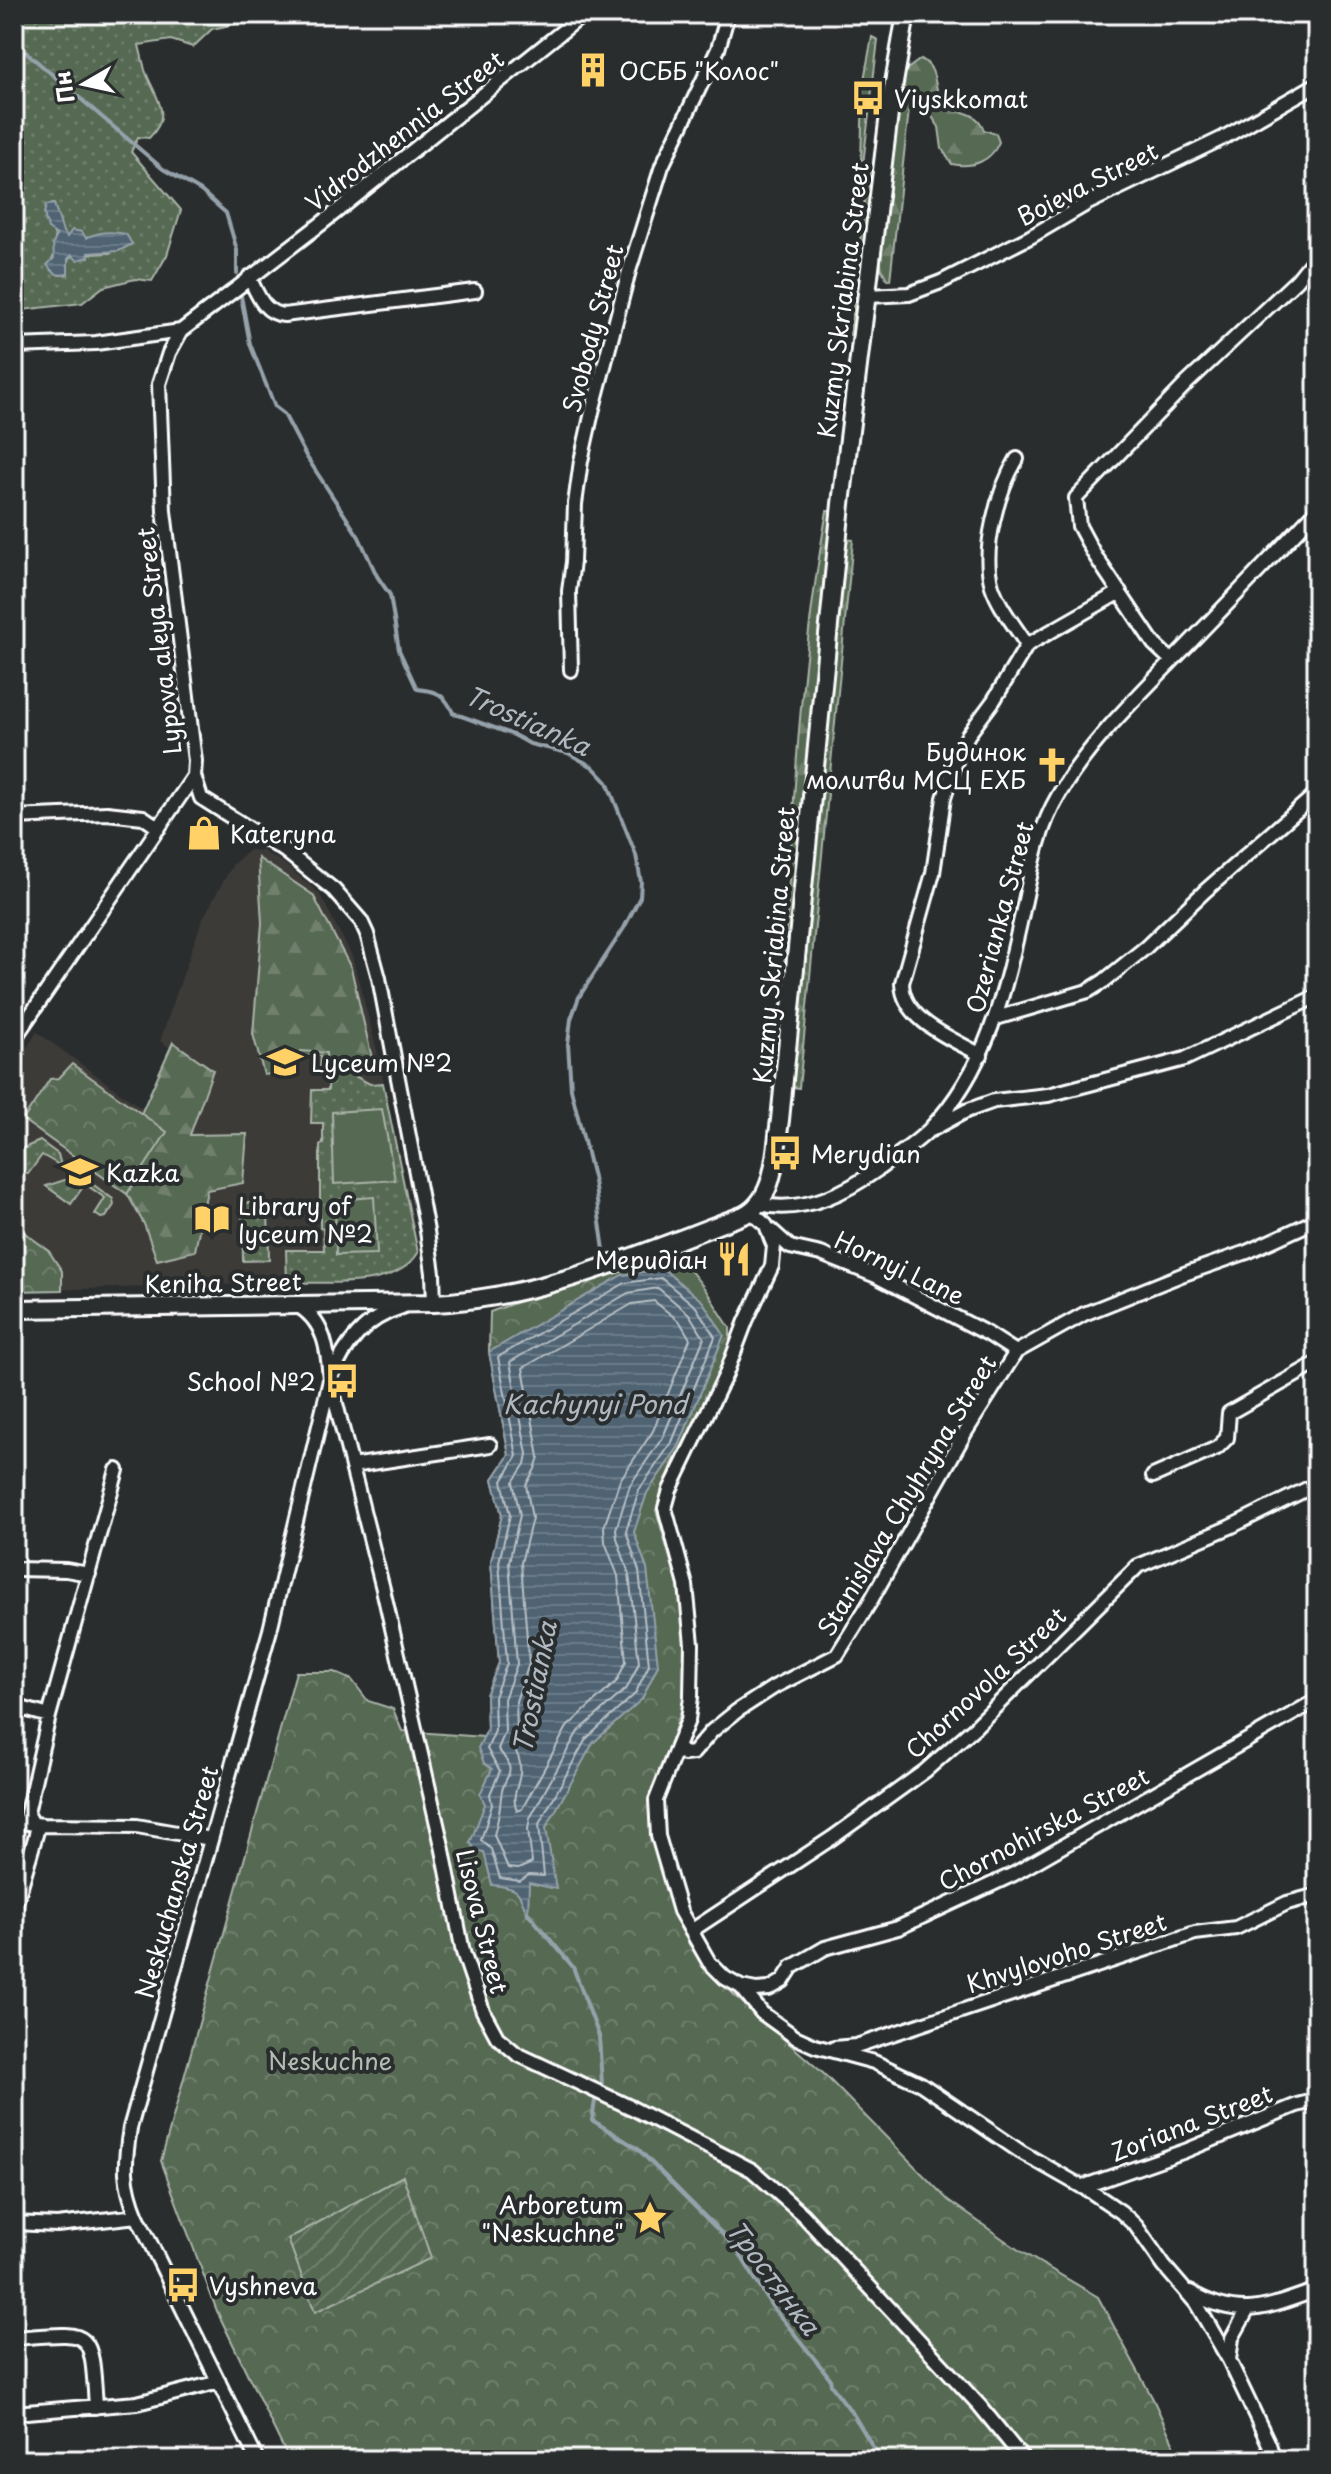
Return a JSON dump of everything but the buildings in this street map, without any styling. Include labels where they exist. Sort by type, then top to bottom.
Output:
[{"type":"main road","name":"Kuzmy Skriabina Street","points":[[755,1208],[772,1175],[780,1120],[841,504],[891,99],[906,14]]},
{"type":"main road","points":[[434,1303],[493,1297],[558,1282],[755,1208]]},
{"type":"main road","name":"Keniha Street","points":[[14,1309],[434,1303]]},
{"type":"street","name":"Vidrodzhennia Street","points":[[249,277],[322,223],[584,14]]},
{"type":"street","name":"Svobody Street","points":[[571,670],[569,591],[575,504],[592,412],[629,271],[662,166],[718,49],[728,14]]},
{"type":"street","name":"Boieva Street","points":[[868,296],[909,294],[941,282],[1030,237],[1088,203],[1223,138],[1317,84]]},
{"type":"street","points":[[1172,661],[1154,644],[1094,554],[1079,526],[1076,498],[1187,383],[1297,280],[1317,255]]},
{"type":"street","points":[[249,277],[265,308],[273,314],[284,315],[475,291]]},
{"type":"street","name":"Lypova aleya Street","points":[[14,1039],[194,776],[164,511],[160,374],[181,331],[249,277]]},
{"type":"street","points":[[14,346],[96,343],[181,331]]},
{"type":"street","points":[[1017,459],[1001,489],[994,520],[990,577],[994,590],[1027,645]]},
{"type":"street","name":"Ozerianka Street","points":[[755,1208],[805,1205],[826,1198],[868,1176],[928,1131],[969,1080],[996,1018],[1039,836],[1058,796],[1085,758],[1132,703],[1317,510]]},
{"type":"street","points":[[981,1055],[914,1014],[905,1001],[902,983],[933,873],[944,798],[968,735],[994,700],[1027,645],[1120,592]]},
{"type":"street","points":[[194,776],[201,798],[285,851],[334,890],[347,903],[367,934],[379,978],[427,1231],[434,1303]]},
{"type":"street","points":[[996,1018],[1088,991],[1104,981],[1317,793]]},
{"type":"street","points":[[14,817],[119,813],[143,817],[159,828]]},
{"type":"street","points":[[928,1131],[966,1111],[994,1101],[1048,1095],[1185,1059],[1317,996]]},
{"type":"street","points":[[755,1208],[774,1246],[772,1266],[726,1374],[670,1490],[665,1508],[686,1585],[692,1644],[688,1720],[656,1800],[658,1836],[672,1887],[691,1931],[709,1962],[725,1978],[741,1987],[762,2013],[795,2037],[874,2062],[921,2084],[1021,2152],[1105,2200],[1136,2226],[1164,2266],[1187,2290],[1229,2360],[1274,2460]]},
{"type":"street","name":"Stanislava Chyhryna Street","points":[[677,1747],[684,1754],[693,1753],[712,1731],[737,1711],[774,1687],[837,1655],[965,1433],[1016,1352],[1084,1314],[1247,1252],[1317,1220]]},
{"type":"street","name":"Hornyi Lane","points":[[766,1225],[790,1247],[821,1254],[876,1276],[988,1334],[1016,1352]]},
{"type":"street","points":[[330,1380],[357,1334],[379,1316],[413,1303]]},
{"type":"street","name":"Neskuchanska Street","points":[[257,2460],[137,2216],[125,2182],[124,2162],[130,2128],[270,1630],[330,1380],[324,1338],[316,1322],[296,1305]]},
{"type":"street","points":[[1153,1476],[1217,1448],[1227,1438],[1229,1413],[1317,1363]]},
{"type":"street","name":"Lisova Street","points":[[330,1380],[443,1850],[463,1952],[483,2011],[497,2037],[517,2054],[632,2108],[752,2170],[803,2215],[980,2406],[1024,2460]]},
{"type":"street","points":[[352,1466],[490,1445]]},
{"type":"street","points":[[14,1910],[37,1831],[27,1813],[49,1716],[117,1470]]},
{"type":"street","name":"Chornovola Street","points":[[691,1931],[832,1838],[925,1771],[996,1707],[1138,1566],[1230,1527],[1317,1484]]},
{"type":"street","points":[[14,1569],[66,1570],[89,1574]]},
{"type":"street","name":"Chornohirska Street","points":[[741,1987],[769,1989],[783,1981],[792,1967],[825,1948],[898,1928],[1014,1874],[1317,1700]]},
{"type":"street","points":[[14,1706],[49,1716]]},
{"type":"street","points":[[14,1824],[137,1826],[211,1839]]},
{"type":"street","name":"Khvylovoho Street","points":[[827,2049],[856,2046],[1195,1933],[1236,1928],[1287,1903],[1317,1895]]},
{"type":"street","name":"Zoriana Street","points":[[1082,2187],[1317,2100]]},
{"type":"street","points":[[14,2223],[57,2225],[137,2216]]},
{"type":"street","points":[[1187,2290],[1228,2309],[1247,2311],[1317,2290]]},
{"type":"street","points":[[1229,2360],[1232,2338],[1247,2311]]},
{"type":"street","points":[[14,2338],[67,2334],[85,2339],[91,2355],[96,2407]]},
{"type":"street","points":[[14,2413],[137,2403],[219,2382]]},
{"type":"shaded area","name":"Lyceum №2","points":[[249,850],[262,851],[282,862],[319,893],[352,956],[377,1050],[418,1244],[417,1256],[408,1266],[377,1280],[14,1291],[14,1067],[37,1032],[173,1131],[208,1074],[160,1041],[202,920],[233,864]]},
{"type":"green space","points":[[14,14],[268,14],[263,18],[212,29],[193,47],[171,40],[139,45],[161,113],[156,129],[149,138],[138,137],[131,152],[181,210],[167,255],[152,281],[135,279],[103,287],[82,303],[14,311]],"holes":[[[54,204],[63,233],[68,238],[86,238],[110,253],[73,255],[68,259],[68,274],[59,275],[48,265],[56,246],[45,214],[47,205]]]},
{"type":"green space","points":[[872,37],[878,40],[861,164],[863,85]]},
{"type":"green space","points":[[921,59],[931,68],[944,102],[972,115],[984,130],[996,134],[999,142],[996,149],[980,162],[952,164],[942,149],[939,127],[930,114],[909,110],[890,280],[882,270],[879,255],[903,72]]},
{"type":"green space","points":[[868,166],[873,175],[853,335],[850,335]]},
{"type":"green space","points":[[827,511],[832,511],[775,1100],[799,731],[815,584]]},
{"type":"green space","points":[[842,539],[853,540],[799,1088],[788,1086]]},
{"type":"green space","points":[[258,858],[313,895],[351,968],[375,1071],[332,1067],[326,1065],[326,1053],[301,1051],[286,1072],[264,1075],[253,1034],[262,923]]},
{"type":"green space","points":[[307,1031],[327,1034],[341,1069],[370,1084],[383,1083],[418,1253],[407,1265],[377,1279],[287,1283],[286,1250],[324,1250],[323,1229],[320,1228],[323,1123],[311,1123],[312,1090],[328,1090],[329,1069],[319,1068],[320,1056],[300,1056]]},
{"type":"green space","points":[[173,1042],[213,1070],[190,1135],[247,1134],[243,1183],[207,1190],[195,1251],[157,1260],[144,1224],[115,1172]]},
{"type":"green space","points":[[72,1064],[167,1132],[127,1194],[23,1120],[50,1079],[59,1078]]},
{"type":"green space","points":[[382,1109],[395,1180],[334,1184],[332,1112]]},
{"type":"green space","points":[[40,1141],[58,1154],[61,1166],[42,1155],[28,1174],[14,1165],[14,1152]]},
{"type":"green space","points":[[80,1175],[113,1199],[114,1205],[106,1217],[95,1214],[105,1198],[85,1184],[71,1204],[46,1186]]},
{"type":"green space","points":[[374,1197],[377,1254],[336,1255],[335,1200]]},
{"type":"green space","points":[[242,1203],[268,1203],[269,1260],[243,1261]]},
{"type":"green space","points":[[14,1225],[48,1250],[62,1271],[62,1290],[14,1291]]},
{"type":"green space","name":"Neskuchne","points":[[671,1246],[705,1289],[730,1328],[730,1360],[674,1460],[656,1510],[689,1623],[685,1699],[654,1791],[651,1819],[669,1900],[689,1944],[736,1997],[824,2074],[948,2200],[1020,2251],[1098,2297],[1153,2399],[1181,2460],[289,2460],[217,2311],[161,2161],[296,1672],[334,1672],[352,1680],[368,1701],[393,1709],[402,1731],[484,1737],[487,1730],[486,1695],[499,1663],[491,1561],[502,1515],[493,1479],[509,1455],[489,1352],[490,1312]]},
{"type":"green space","points":[[403,2176],[431,2258],[315,2312],[288,2239]]},
{"type":"water","points":[[54,204],[67,237],[72,230],[82,232],[86,238],[116,232],[126,234],[132,244],[119,251],[88,253],[89,257],[77,260],[72,255],[68,259],[68,274],[56,274],[47,265],[54,258],[53,244],[57,235],[48,229],[44,214],[46,205]]},
{"type":"water","name":"Kachynyi Pond","points":[[663,1269],[703,1302],[724,1335],[679,1446],[647,1493],[634,1532],[647,1569],[658,1665],[642,1699],[593,1743],[546,1828],[556,1889],[529,1883],[528,1916],[517,1892],[492,1885],[484,1852],[477,1851],[470,1843],[485,1804],[480,1794],[492,1769],[484,1763],[478,1748],[487,1730],[486,1695],[499,1663],[491,1561],[502,1515],[493,1479],[509,1455],[489,1352],[622,1275]]},
{"type":"waterway","name":"Trostianka","points":[[14,42],[163,169],[201,191],[226,213],[237,250],[237,273]]},
{"type":"waterway","name":"Trostianka","points":[[241,296],[250,344],[275,407],[284,414],[306,456],[359,537],[377,576],[390,595],[399,650],[417,689],[440,695],[453,713],[530,744],[568,753],[593,767],[607,782],[636,855],[641,882],[640,897],[624,928],[579,997],[571,1019],[568,1044],[571,1089],[594,1181],[605,1257]]},
{"type":"waterway","name":"Trostianka","points":[[528,1913],[573,1967],[599,2036],[602,2085]]},
{"type":"waterway","name":"Тростянка","points":[[595,2101],[592,2120],[638,2149],[736,2248],[771,2305],[830,2378],[831,2385],[881,2460]]},
{"type":"place","name":"ОСББ \"Колос\"","points":[[593,70]]},
{"type":"place","name":"Viyskkomat","points":[[868,98]]},
{"type":"place","name":"Будинок молитви МСЦ ЕХБ","points":[[1052,765]]},
{"type":"place","name":"Kateryna","points":[[204,833]]},
{"type":"place","name":"Lyceum №2","points":[[285,1062]]},
{"type":"place","name":"Merydian","points":[[785,1153]]},
{"type":"place","name":"Kazka","points":[[80,1172]]},
{"type":"place","name":"Library of lyceum №2","points":[[212,1219]]},
{"type":"place","name":"Меридіан","points":[[734,1259]]},
{"type":"place","name":"School №2","points":[[342,1381]]},
{"type":"place","name":"Arboretum \"Neskuchne\"","points":[[650,2218]]},
{"type":"place","name":"Vyshneva","points":[[183,2285]]}]
